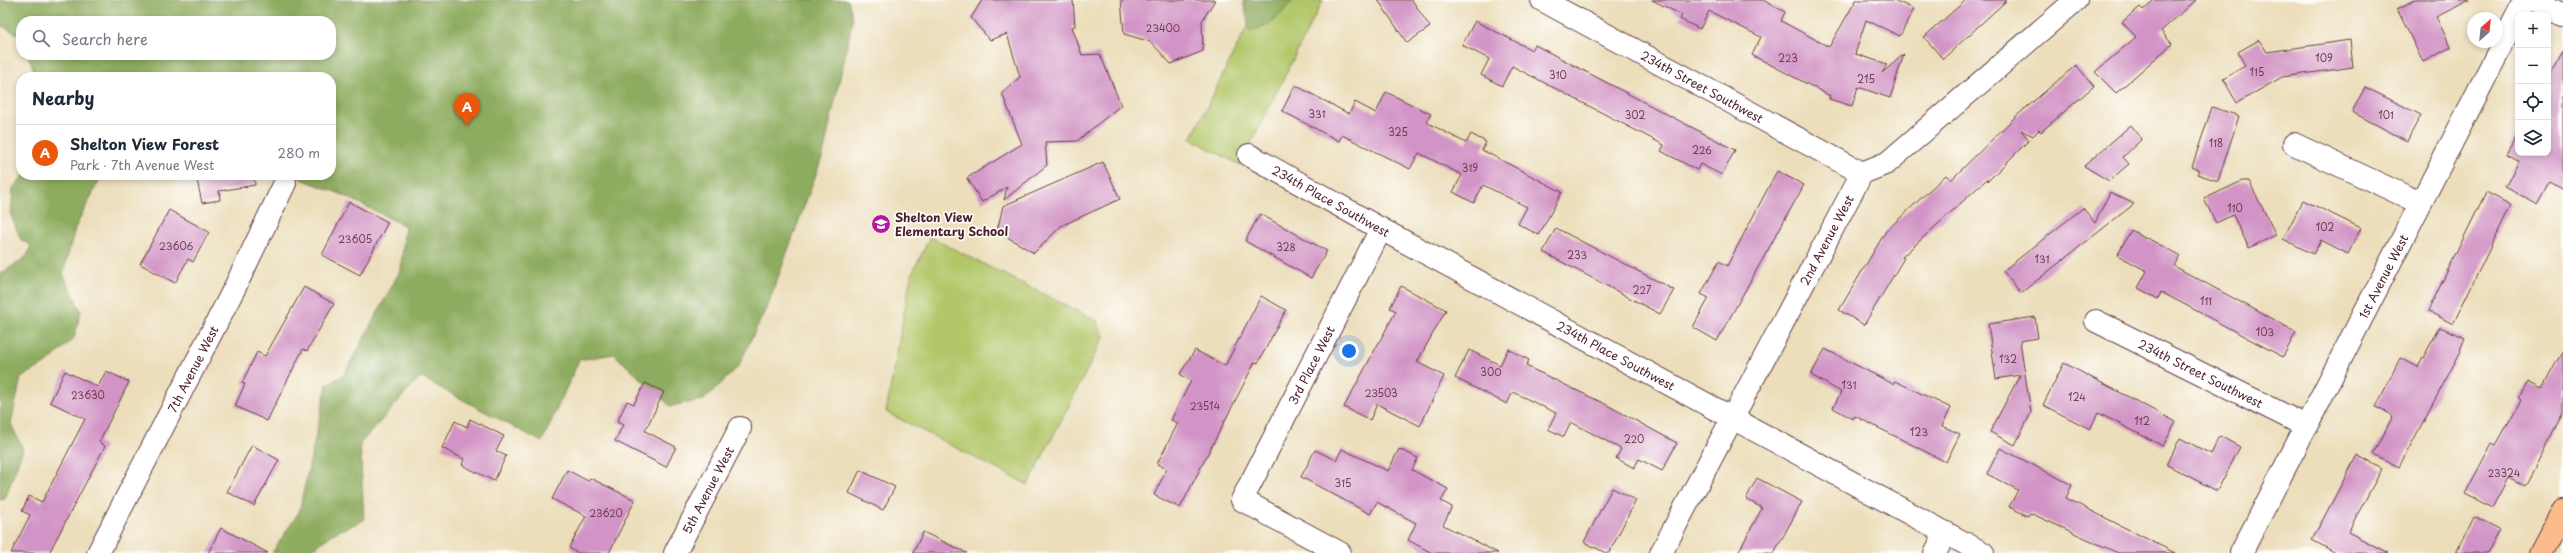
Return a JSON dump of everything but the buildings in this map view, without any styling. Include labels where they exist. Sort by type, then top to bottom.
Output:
[{"type":"main road","points":[[2541,553],[2563,511]]},
{"type":"street","name":"234th Street Southwest","points":[[1542,0],[1862,172]]},
{"type":"street","name":"1st Avenue West","points":[[2241,553],[2525,0]]},
{"type":"street","points":[[2534,0],[2563,15]]},
{"type":"street","points":[[1862,172],[1887,163],[2071,2]]},
{"type":"street","points":[[2294,144],[2420,204]]},
{"type":"street","name":"234th Place Southwest","points":[[1249,155],[1381,229],[1984,553]]},
{"type":"street","name":"2nd Avenue West","points":[[1661,553],[1862,172]]},
{"type":"street","name":"7th Avenue West","points":[[98,553],[236,285],[285,183]]},
{"type":"street","name":"3rd Place West","points":[[1340,553],[1242,500],[1381,229]]},
{"type":"street","name":"234th Street Southwest","points":[[2096,320],[2306,426]]},
{"type":"street","name":"5th Avenue West","points":[[675,553],[740,428]]},
{"type":"street","points":[[1935,553],[1946,533]]},
{"type":"green space","points":[[0,0],[848,0],[853,19],[823,155],[769,302],[738,367],[704,400],[670,406],[614,354],[579,360],[542,442],[420,377],[360,444],[364,520],[334,533],[308,553],[272,553],[299,512],[327,384],[344,375],[401,269],[405,226],[341,194],[304,180],[336,180],[336,72],[34,72],[30,60],[336,60],[336,16],[16,16],[16,33],[0,25]]},
{"type":"green space","points":[[1243,0],[1294,0],[1271,24],[1250,32]]},
{"type":"green space","points":[[1260,0],[1323,0],[1240,165],[1191,139]]},
{"type":"green space","points":[[20,180],[99,180],[75,228],[63,274],[81,311],[74,338],[48,362],[21,378],[11,424],[23,449],[5,499],[0,500],[0,277],[1,274],[27,256],[31,245],[21,240],[11,216],[13,188]]},
{"type":"green space","points":[[930,237],[1097,321],[1104,337],[1028,485],[886,412],[911,276]]},
{"type":"place","name":"Shelton View Forest","points":[[467,126]]},
{"type":"place","name":"Shelton View Elementary School","points":[[881,224]]}]
